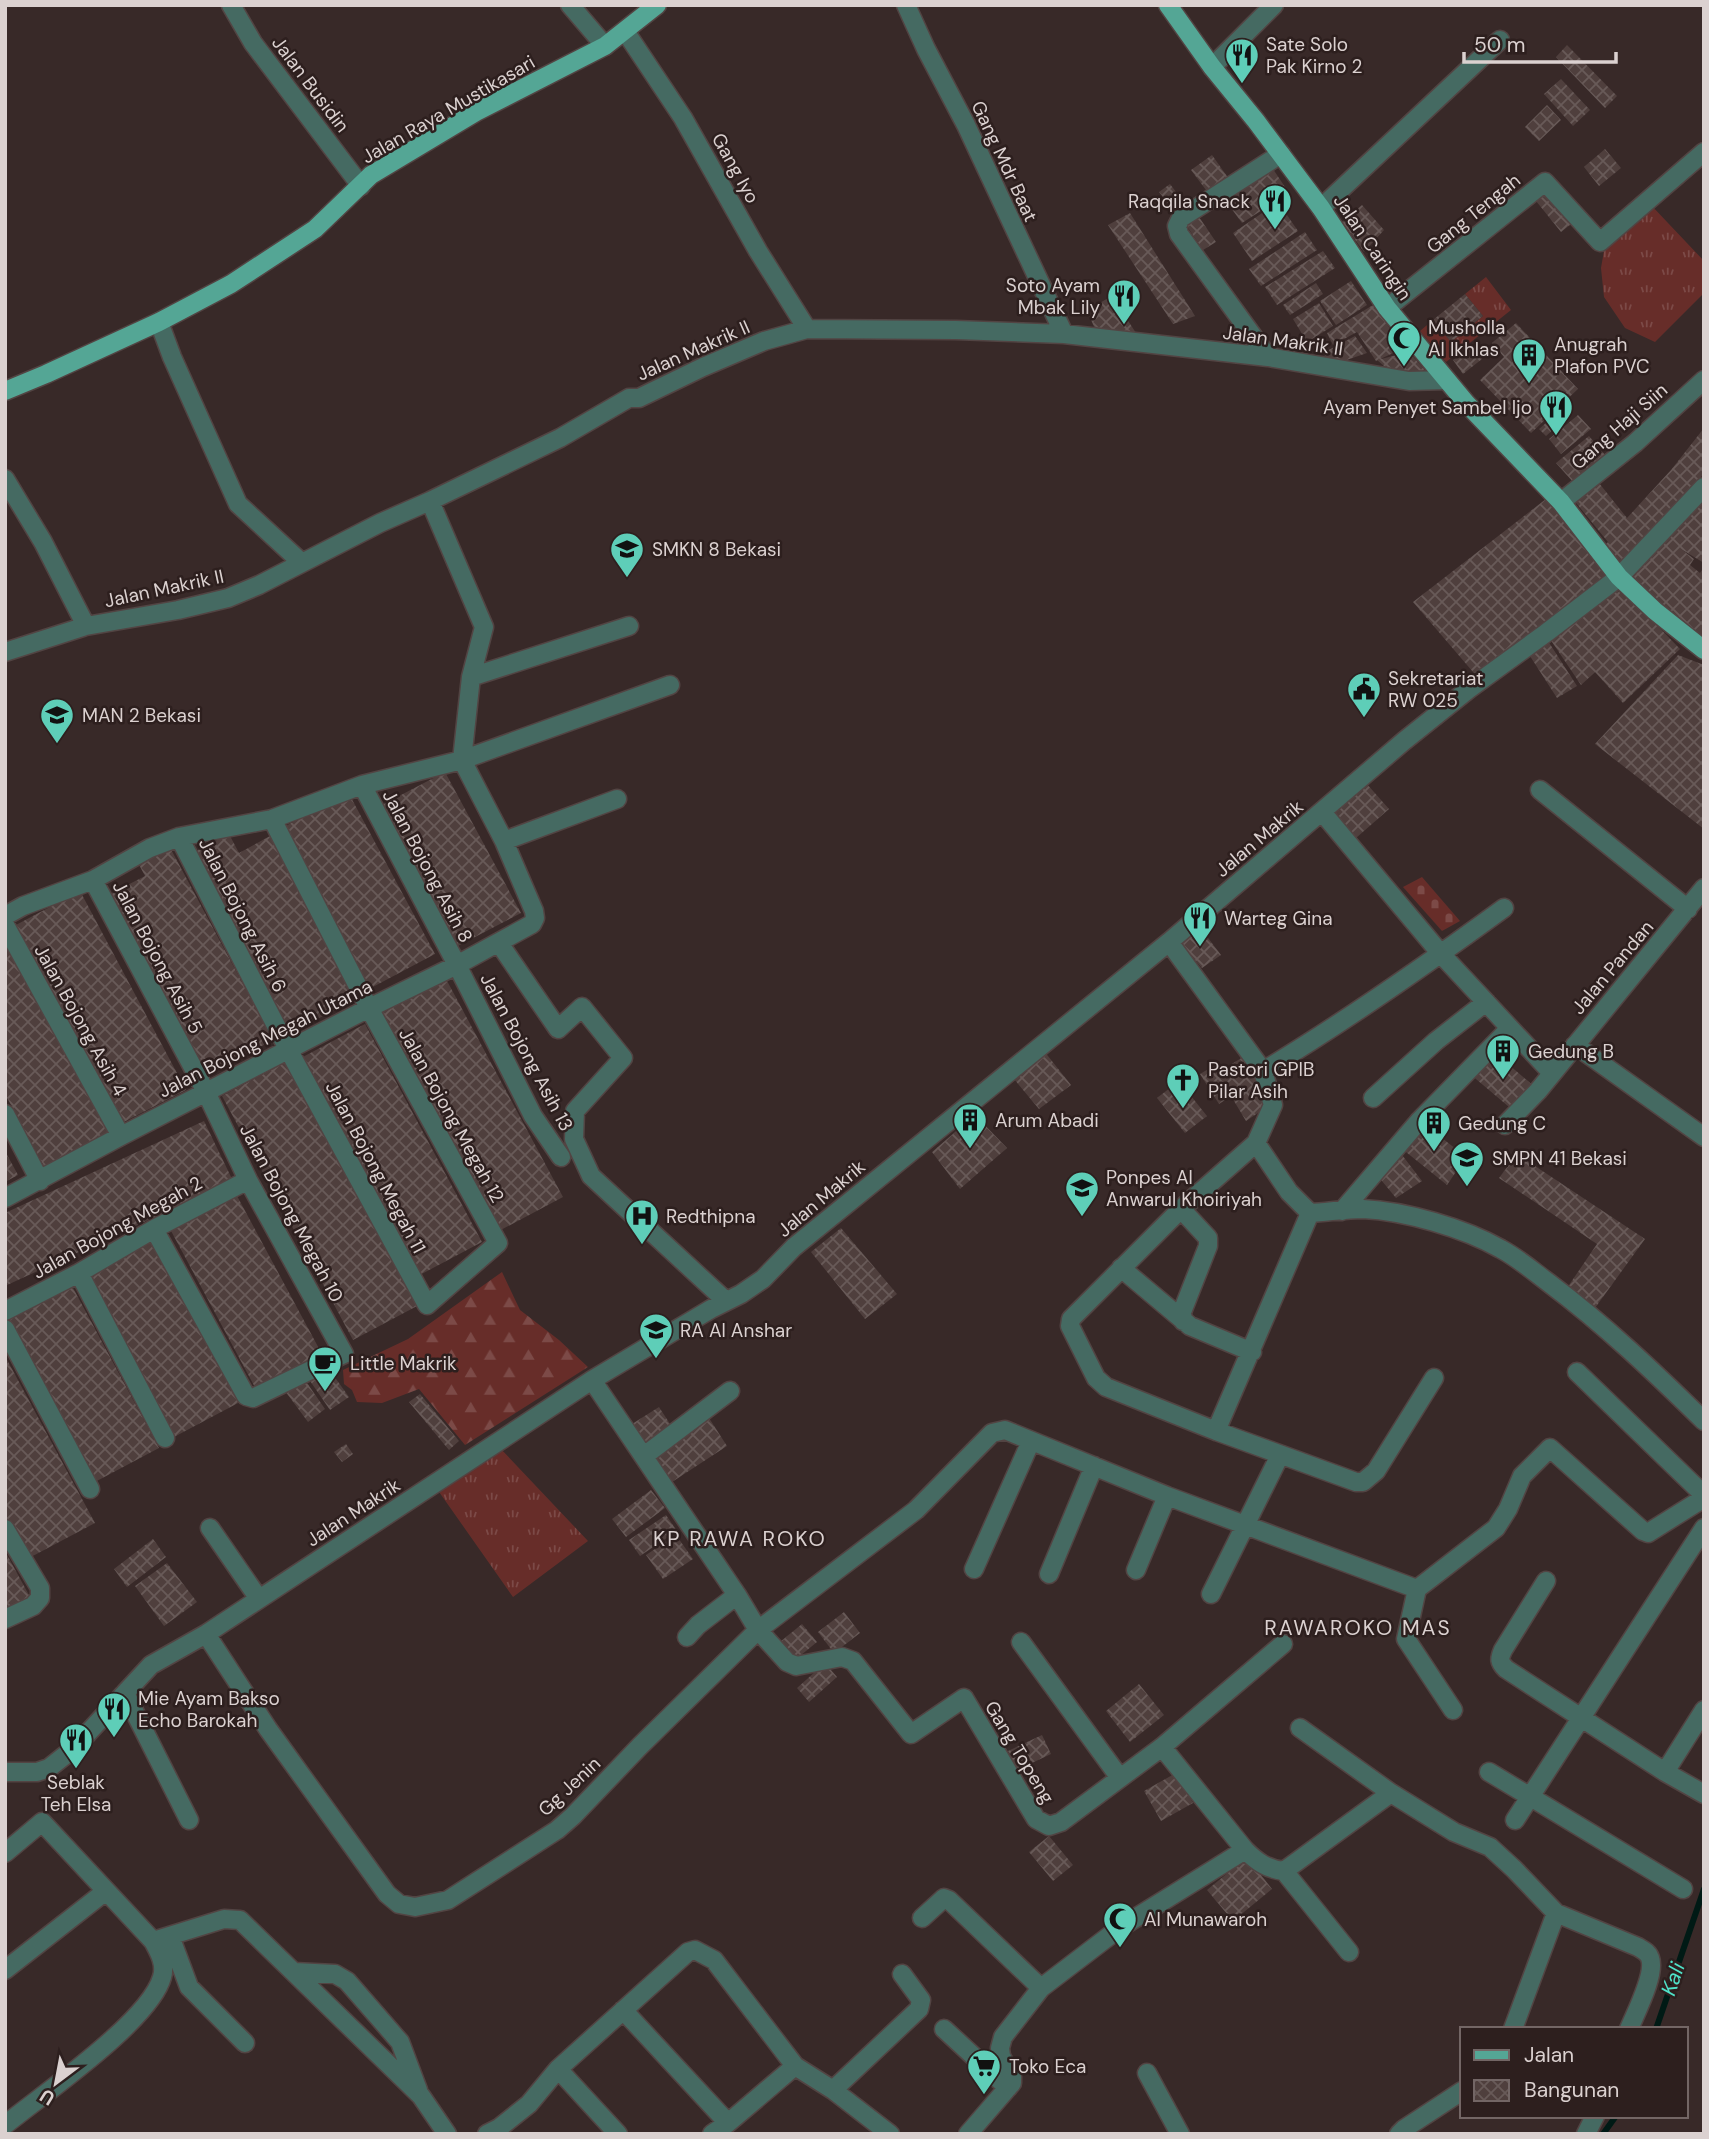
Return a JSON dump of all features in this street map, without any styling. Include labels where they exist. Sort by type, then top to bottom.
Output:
[{"type":"main road","name":"Jalan Raya Mustikasari","points":[[5,391],[159,321],[231,284],[315,229],[371,175],[476,112],[605,46],[657,5]]},
{"type":"main road","name":"Jalan Caringin","points":[[1168,5],[1212,67],[1321,208],[1387,308],[1466,403],[1561,502],[1619,577],[1655,611],[1704,650]]},
{"type":"street","name":"Jalan Busidin","points":[[231,5],[254,43],[361,186]]},
{"type":"street","points":[[570,5],[605,46]]},
{"type":"street","name":"Gang Mdr Baat","points":[[906,5],[966,125],[1064,334]]},
{"type":"street","points":[[1212,67],[1273,5]]},
{"type":"street","name":"Gang Iyo","points":[[625,31],[683,118],[758,251],[807,329]]},
{"type":"street","points":[[1321,208],[1500,40]]},
{"type":"street","name":"Gang Tengah","points":[[1387,308],[1545,182],[1600,242],[1704,152]]},
{"type":"street","points":[[1268,357],[1179,234],[1177,226],[1181,218],[1281,154]]},
{"type":"street","points":[[159,321],[172,357],[238,504],[302,563]]},
{"type":"street","name":"Jalan Makrik II","points":[[5,652],[86,626],[178,610],[228,598],[559,438],[629,398],[639,398],[764,341],[807,329],[1064,334],[1268,357],[1409,381],[1447,380]]},
{"type":"street","name":"Gang Haji Siin","points":[[1561,502],[1635,443],[1704,380]]},
{"type":"street","points":[[5,479],[44,542],[86,626]]},
{"type":"street","name":"Jalan Makrik","points":[[5,1772],[37,1772],[49,1768],[73,1749],[151,1665],[259,1599],[592,1380],[763,1279],[794,1247],[1168,942],[1404,741],[1619,577],[1704,487]]},
{"type":"street","points":[[430,501],[484,627],[471,677],[462,760],[504,841],[617,799]]},
{"type":"street","points":[[471,677],[629,626]]},
{"type":"street","points":[[5,916],[23,906],[93,880],[141,853],[179,837],[272,819],[362,785],[462,760],[670,685]]},
{"type":"street","name":"Jalan Bojong Asih 8","points":[[362,785],[457,965]]},
{"type":"street","points":[[1539,790],[1688,909]]},
{"type":"street","points":[[1322,811],[1441,954],[1552,1073]]},
{"type":"street","name":"Jalan Bojong Megah 12","points":[[272,819],[369,1008],[498,1243],[427,1305]]},
{"type":"street","name":"Jalan Bojong Asih 6","points":[[179,837],[288,1049]]},
{"type":"street","name":"Jalan Bojong Megah Utama","points":[[5,1198],[532,924],[534,911],[504,841]]},
{"type":"street","name":"Jalan Bojong Asih 5","points":[[93,880],[206,1092]]},
{"type":"street","name":"Jalan Pandan","points":[[1505,1125],[1538,1091],[1704,888]]},
{"type":"street","points":[[1262,1071],[1305,1046],[1504,908]]},
{"type":"street","name":"Jalan Bojong Asih 4","points":[[5,925],[121,1136]]},
{"type":"street","points":[[1168,942],[1262,1071],[1273,1105],[1255,1143],[1181,1209],[1071,1319],[1070,1326],[1096,1378],[1106,1387],[1356,1482],[1363,1482],[1376,1471],[1434,1378]]},
{"type":"street","points":[[499,943],[558,1029],[582,1007],[623,1058],[575,1111],[574,1139],[591,1176],[726,1301]]},
{"type":"street","name":"Jalan Bojong Asih 13","points":[[457,965],[533,1116],[561,1157]]},
{"type":"street","points":[[1373,1098],[1436,1041],[1486,1002]]},
{"type":"street","points":[[1342,1210],[1419,1121],[1510,1028]]},
{"type":"street","points":[[1576,1045],[1704,1137]]},
{"type":"street","name":"Jalan Bojong Megah 11","points":[[288,1049],[427,1305]]},
{"type":"street","name":"Jalan Bojong Megah 10","points":[[154,1229],[246,1396],[253,1398],[345,1354],[248,1180],[206,1092]]},
{"type":"street","points":[[5,1114],[40,1181]]},
{"type":"street","points":[[1255,1143],[1289,1192],[1310,1213]]},
{"type":"street","name":"Jalan Bojong Megah 2","points":[[5,1311],[248,1180]]},
{"type":"street","points":[[1181,1209],[1208,1238],[1208,1247],[1182,1312],[1183,1321]]},
{"type":"street","points":[[1310,1213],[1364,1209],[1433,1222],[1467,1232],[1503,1250],[1581,1307],[1641,1358],[1704,1421]]},
{"type":"street","points":[[1216,1431],[1310,1213]]},
{"type":"street","points":[[1121,1268],[1190,1326],[1252,1352]]},
{"type":"street","points":[[79,1273],[165,1438]]},
{"type":"street","points":[[5,1329],[90,1489]]},
{"type":"street","points":[[1453,1710],[1406,1639],[1417,1589],[1496,1528],[1522,1476],[1550,1448],[1648,1533],[1704,1496],[1577,1372]]},
{"type":"street","name":"Gang Topeng","points":[[592,1380],[758,1630],[787,1662],[796,1666],[842,1657],[853,1661],[911,1734],[964,1698],[1035,1819],[1049,1826],[1061,1822],[1162,1747],[1283,1644]]},
{"type":"street","points":[[643,1456],[730,1391]]},
{"type":"street","name":"Gg Jenin","points":[[206,1633],[268,1729],[387,1894],[399,1905],[415,1907],[448,1900],[556,1830],[573,1816],[758,1630],[916,1510],[992,1433],[1005,1430],[1031,1441]]},
{"type":"street","points":[[974,1569],[1031,1441],[1167,1496],[1417,1589]]},
{"type":"street","points":[[1211,1594],[1280,1455]]},
{"type":"street","points":[[1049,1574],[1094,1466]]},
{"type":"street","points":[[1136,1570],[1167,1496]]},
{"type":"street","points":[[210,1528],[259,1599]]},
{"type":"street","points":[[1515,1820],[1704,1528]]},
{"type":"street","points":[[5,1529],[40,1588],[40,1598],[33,1606],[5,1619]]},
{"type":"street","points":[[1546,1581],[1503,1650],[1499,1658],[1501,1664],[1506,1670],[1665,1772],[1704,1794]]},
{"type":"street","points":[[687,1637],[698,1625],[737,1595]]},
{"type":"street","points":[[1021,1642],[1120,1779]]},
{"type":"street","points":[[125,1693],[189,1820]]},
{"type":"street","points":[[1665,1772],[1704,1710]]},
{"type":"street","points":[[1300,1728],[1391,1793],[1454,1832],[1490,1847],[1514,1868],[1556,1913],[1647,1953],[1651,1960],[1651,1972],[1630,2027]]},
{"type":"street","points":[[1162,1747],[1245,1850],[1269,1869],[1284,1871],[1349,1952]]},
{"type":"street","points":[[1489,1772],[1683,1889]]},
{"type":"street","points":[[1284,1871],[1391,1793]]},
{"type":"street","points":[[5,1853],[42,1822],[106,1891],[162,1939],[189,1987],[245,2043]]},
{"type":"street","points":[[968,2134],[1012,2083],[1012,2077],[1001,2056],[1003,2037],[1041,1988],[1121,1927],[1245,1850]]},
{"type":"street","points":[[5,1970],[106,1891]]},
{"type":"street","points":[[922,1918],[939,1901],[944,1898],[949,1900],[1041,1988]]},
{"type":"street","points":[[1514,2027],[1556,1913]]},
{"type":"street","points":[[162,1939],[224,1919],[240,1920],[421,2096],[447,2134]]},
{"type":"street","points":[[5,2125],[115,2037],[155,1993],[163,1975],[162,1939]]},
{"type":"street","points":[[487,2134],[529,2104],[558,2069],[688,1952],[695,1950],[715,1960],[795,2066],[834,2090],[890,2134]]},
{"type":"street","points":[[294,1972],[335,1974],[347,1981],[400,2042],[421,2096]]},
{"type":"street","points":[[834,2090],[919,2009],[920,2000],[902,1975]]},
{"type":"street","points":[[623,2010],[729,2123]]},
{"type":"street","points":[[944,2029],[1008,2088]]},
{"type":"street","points":[[712,2134],[729,2123],[795,2066]]},
{"type":"street","points":[[558,2069],[618,2134]]},
{"type":"street","points":[[1147,2073],[1180,2134]]},
{"type":"street","points":[[1399,2134],[1460,2092]]},
{"type":"street","points":[[1586,2134],[1594,2118]]},
{"type":"green space","points":[[1650,204],[1704,261],[1704,293],[1655,342],[1625,328],[1604,297],[1601,268],[1605,245]]},
{"type":"green space","points":[[1486,277],[1511,310],[1446,362],[1420,331],[1433,320],[1451,342],[1483,316],[1465,294]]},
{"type":"green space","points":[[1422,877],[1460,921],[1442,931],[1403,887]]},
{"type":"green space","points":[[502,1272],[520,1310],[588,1367],[465,1445],[419,1389],[382,1403],[357,1402],[352,1390],[344,1384],[343,1370],[408,1339]]},
{"type":"green space","points":[[500,1448],[588,1541],[513,1597],[437,1489]]},
{"type":"building","points":[[1567,45],[1617,96],[1605,108],[1556,57]]},
{"type":"building","points":[[1561,79],[1590,110],[1573,126],[1544,94]]},
{"type":"building","points":[[1547,105],[1561,120],[1539,141],[1525,127]]},
{"type":"building","points":[[1605,149],[1621,168],[1599,186],[1584,167]]},
{"type":"building","points":[[1212,155],[1229,179],[1209,194],[1191,170]]},
{"type":"building","points":[[1271,166],[1289,193],[1242,223],[1223,197]]},
{"type":"building","points":[[1170,184],[1189,209],[1179,217],[1159,192]]},
{"type":"building","points":[[1549,190],[1575,221],[1561,232],[1536,201]]},
{"type":"building","points":[[1278,202],[1298,231],[1252,261],[1233,233]]},
{"type":"building","points":[[1362,205],[1384,230],[1364,252],[1342,222]]},
{"type":"building","points":[[1130,213],[1195,316],[1173,324],[1108,225]]},
{"type":"building","points":[[1197,214],[1216,242],[1203,250],[1184,222]]},
{"type":"building","points":[[1305,232],[1317,250],[1261,286],[1249,269]]},
{"type":"building","points":[[1323,251],[1335,268],[1277,305],[1265,287]]},
{"type":"building","points":[[1351,281],[1367,305],[1336,325],[1320,301]]},
{"type":"building","points":[[1316,283],[1323,294],[1290,315],[1283,305]]},
{"type":"building","points":[[1465,294],[1483,316],[1451,342],[1433,320]]},
{"type":"building","points":[[1112,296],[1136,333],[1097,334],[1087,310]]},
{"type":"building","points":[[1319,303],[1333,326],[1307,342],[1293,319]]},
{"type":"building","points":[[1373,305],[1404,348],[1376,361],[1357,332],[1333,345],[1327,333]]},
{"type":"building","name":"Anugrah Plafon PVC","points":[[1516,323],[1578,389],[1531,433],[1480,380],[1504,357],[1492,343]]},
{"type":"building","points":[[1355,336],[1367,353],[1332,365],[1323,353]]},
{"type":"building","points":[[1472,345],[1482,359],[1463,374],[1453,360]]},
{"type":"building","name":"Musholla Al Ikhlas","points":[[1409,352],[1432,378],[1397,377],[1377,360]]},
{"type":"building","points":[[1561,410],[1567,417],[1546,436],[1539,429]]},
{"type":"building","points":[[1578,415],[1591,429],[1561,454],[1549,439]]},
{"type":"building","points":[[1704,428],[1704,473],[1624,566],[1604,546],[1608,542],[1572,498],[1595,478],[1627,518],[1671,470]]},
{"type":"building","points":[[1589,436],[1606,456],[1574,483],[1556,463]]},
{"type":"building","points":[[1704,497],[1704,563],[1681,549],[1694,559],[1690,565],[1700,573],[1704,567],[1704,640],[1632,578]]},
{"type":"building","points":[[1546,499],[1608,574],[1479,679],[1413,602]]},
{"type":"building","points":[[1617,590],[1650,618],[1680,649],[1623,703],[1595,672],[1581,685],[1550,639]]},
{"type":"building","points":[[1548,641],[1577,686],[1557,698],[1528,653]]},
{"type":"building","points":[[1678,655],[1704,665],[1704,829],[1595,744]]},
{"type":"building","points":[[445,772],[521,913],[454,948],[378,807]]},
{"type":"building","points":[[1366,783],[1389,809],[1356,838],[1333,812]]},
{"type":"building","points":[[348,792],[435,954],[369,989],[282,828]]},
{"type":"building","points":[[229,834],[239,853],[270,836],[357,998],[291,1033],[194,852]]},
{"type":"building","points":[[167,842],[273,1040],[207,1075],[110,894],[145,876],[136,859]]},
{"type":"building","points":[[80,891],[186,1090],[120,1124],[14,926]]},
{"type":"building","name":"Warteg Gina","points":[[1199,926],[1221,955],[1202,968],[1178,941]]},
{"type":"building","points":[[5,936],[112,1135],[46,1170],[5,1094]]},
{"type":"building","points":[[446,979],[563,1197],[497,1232],[380,1014]]},
{"type":"building","points":[[365,1024],[482,1242],[416,1277],[299,1059]]},
{"type":"building","points":[[1044,1051],[1071,1085],[1039,1109],[1014,1079]]},
{"type":"building","name":"Gedung B","points":[[1493,1051],[1536,1088],[1515,1112],[1470,1074]]},
{"type":"building","points":[[1243,1057],[1264,1090],[1270,1105],[1246,1121],[1231,1096],[1219,1104],[1200,1074],[1215,1065],[1219,1072]]},
{"type":"building","points":[[288,1061],[419,1305],[353,1340],[222,1096]]},
{"type":"building","points":[[1179,1081],[1207,1116],[1185,1133],[1157,1098]]},
{"type":"building","name":"Arum Abadi","points":[[975,1115],[1007,1148],[960,1189],[932,1152]]},
{"type":"building","points":[[204,1121],[233,1181],[5,1286],[5,1213]]},
{"type":"building","name":"Gedung C","points":[[1423,1123],[1466,1157],[1447,1185],[1401,1148]]},
{"type":"building","points":[[5,1151],[18,1175],[5,1182]]},
{"type":"building","points":[[1399,1151],[1422,1181],[1396,1198],[1377,1175]]},
{"type":"building","points":[[1517,1154],[1645,1239],[1595,1308],[1567,1288],[1597,1244],[1499,1178]]},
{"type":"building","points":[[236,1194],[323,1356],[257,1391],[170,1229]]},
{"type":"building","points":[[841,1228],[897,1294],[865,1319],[811,1252]]},
{"type":"building","points":[[153,1241],[240,1402],[174,1437],[87,1276]]},
{"type":"building","points":[[72,1286],[159,1448],[93,1483],[6,1321]]},
{"type":"building","points":[[5,1356],[95,1523],[29,1558],[5,1515]]},
{"type":"building","points":[[326,1365],[349,1397],[330,1410],[308,1378]]},
{"type":"building","points":[[305,1380],[325,1409],[308,1422],[285,1391]]},
{"type":"building","points":[[420,1394],[459,1441],[449,1450],[409,1402]]},
{"type":"building","points":[[659,1407],[672,1427],[645,1444],[632,1424]]},
{"type":"building","points":[[709,1418],[727,1446],[672,1482],[653,1454]]},
{"type":"building","points":[[346,1444],[353,1454],[342,1462],[334,1452]]},
{"type":"building","points":[[651,1490],[665,1508],[626,1537],[612,1519]]},
{"type":"building","points":[[666,1515],[677,1531],[640,1556],[629,1540]]},
{"type":"building","points":[[676,1535],[693,1559],[663,1579],[646,1555]]},
{"type":"building","points":[[153,1539],[166,1557],[127,1587],[114,1569]]},
{"type":"building","points":[[5,1551],[30,1597],[5,1611]]},
{"type":"building","points":[[167,1563],[197,1602],[164,1626],[135,1586]]},
{"type":"building","points":[[844,1612],[860,1633],[834,1653],[818,1632]]},
{"type":"building","points":[[802,1624],[817,1642],[795,1660],[780,1642]]},
{"type":"building","points":[[825,1663],[837,1677],[809,1702],[797,1688]]},
{"type":"building","points":[[1139,1684],[1164,1715],[1130,1742],[1106,1711]]},
{"type":"building","points":[[1042,1735],[1051,1754],[1017,1770],[1008,1751]]},
{"type":"building","points":[[1176,1773],[1193,1803],[1161,1821],[1144,1791]]},
{"type":"building","points":[[1049,1836],[1073,1865],[1053,1881],[1029,1852]]},
{"type":"building","points":[[1247,1857],[1272,1889],[1233,1921],[1207,1890]]},
{"type":"waterway","name":"Kali","points":[[1657,2027],[1704,1889]]},
{"type":"waterway","name":"Kali","points":[[1603,2134],[1615,2118]]},
{"type":"place","name":"Sate Solo Pak Kirno 2","points":[[1242,85]]},
{"type":"place","name":"Raqqila Snack","points":[[1275,231]]},
{"type":"place","name":"Soto Ayam Mbak Lily","points":[[1124,326]]},
{"type":"place","name":"Musholla Al Ikhlas","points":[[1404,368]]},
{"type":"place","name":"Anugrah Plafon PVC","points":[[1529,385]]},
{"type":"place","name":"Ayam Penyet Sambel Ijo","points":[[1556,437]]},
{"type":"place","name":"SMKN 8 Bekasi","points":[[627,579]]},
{"type":"place","name":"Sekretariat RW 025","points":[[1364,719]]},
{"type":"place","name":"MAN 2 Bekasi","points":[[57,745]]},
{"type":"place","name":"Warteg Gina","points":[[1200,948]]},
{"type":"place","name":"Gedung B","points":[[1503,1081]]},
{"type":"place","name":"Pastori GPIB Pilar Asih","points":[[1183,1110]]},
{"type":"place","name":"Arum Abadi","points":[[970,1150]]},
{"type":"place","name":"Gedung C","points":[[1434,1153]]},
{"type":"place","name":"SMPN 41 Bekasi","points":[[1467,1188]]},
{"type":"place","name":"Ponpes Al Anwarul Khoiriyah","points":[[1082,1218]]},
{"type":"place","name":"Redthipna","points":[[642,1246]]},
{"type":"place","name":"RA Al Anshar","points":[[656,1360]]},
{"type":"place","name":"Little Makrik","points":[[325,1393]]},
{"type":"place","name":"Mie Ayam Bakso Echo Barokah","points":[[114,1739]]},
{"type":"place","name":"Seblak Teh Elsa","points":[[76,1770]]},
{"type":"place","name":"Al Munawaroh","points":[[1120,1949]]},
{"type":"place","name":"Toko Eca","points":[[984,2096]]},
{"type":"district","name":"KP RAWA ROKO","points":[[740,1539]]},
{"type":"district","name":"RAWAROKO MAS","points":[[1358,1628]]}]
